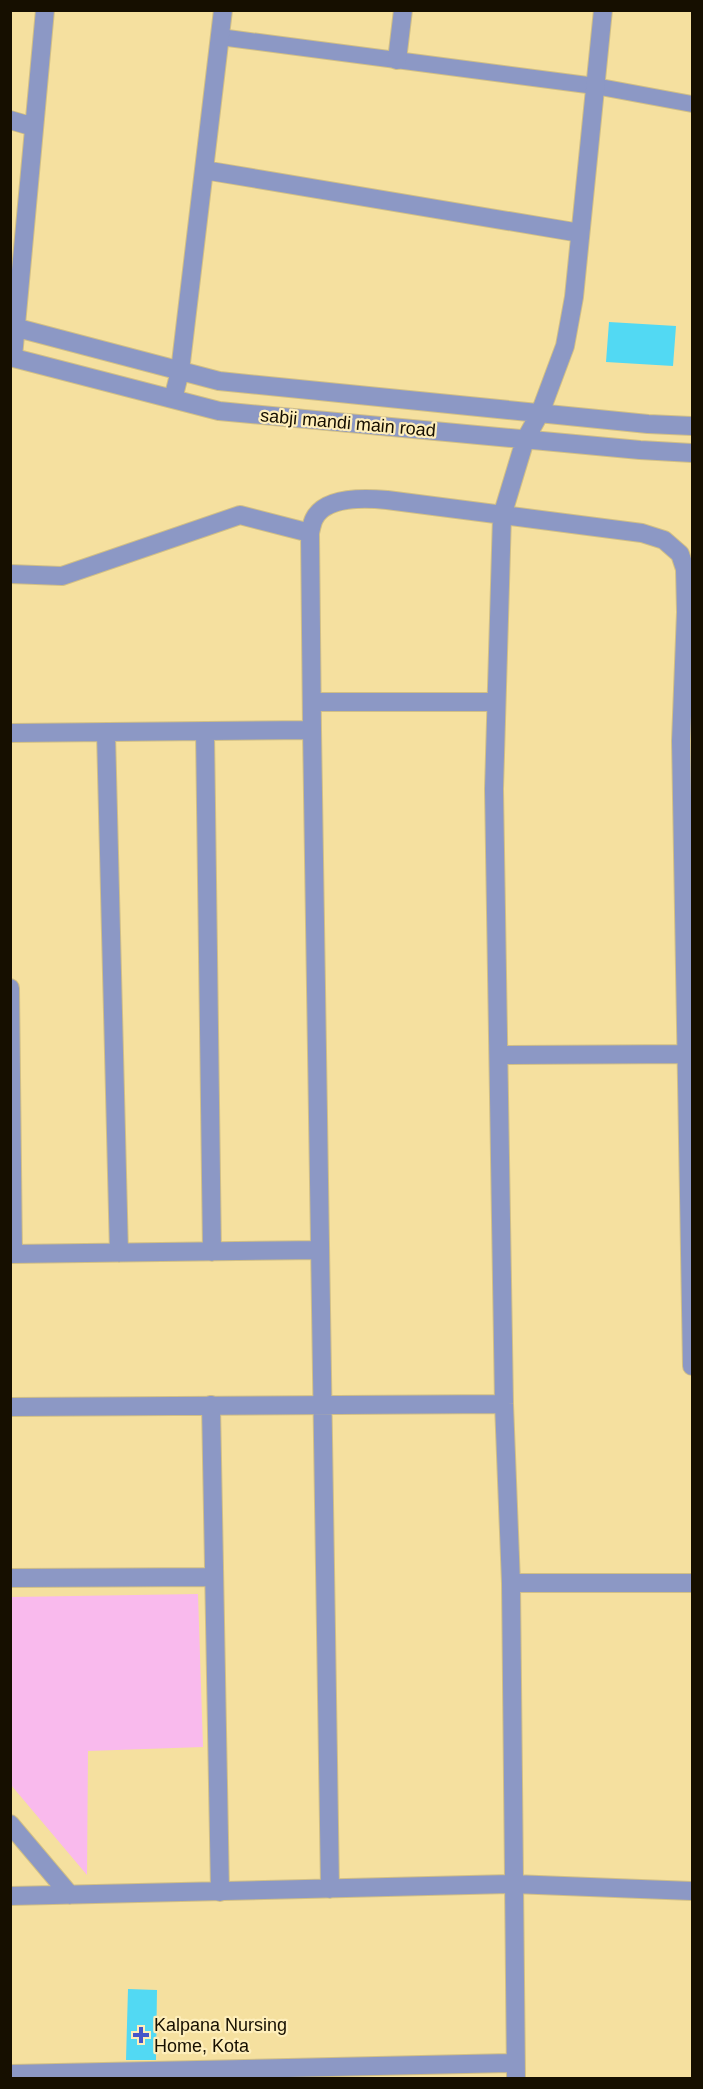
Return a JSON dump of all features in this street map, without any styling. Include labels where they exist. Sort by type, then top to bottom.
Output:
[{"type":"street","points":[[12,357],[12,327],[45,10]]},
{"type":"street","points":[[172,399],[180,370],[223,10]]},
{"type":"street","points":[[397,60],[403,10]]},
{"type":"street","points":[[10,2074],[515,2071],[511,1584],[504,1404],[494,789],[502,516],[525,440],[540,413],[565,346],[574,297],[603,10]]},
{"type":"street","points":[[10,120],[34,127]]},
{"type":"street","points":[[204,170],[580,233]]},
{"type":"street","points":[[12,327],[219,381],[648,424],[693,426]]},
{"type":"street","name":"sabji mandi main road","points":[[12,357],[219,411],[525,440],[693,453]]},
{"type":"street","points":[[330,1889],[310,533],[314,517],[330,504],[361,498],[642,533],[664,540],[680,554],[685,569],[689,611],[687,741],[693,1366]]},
{"type":"street","points":[[10,574],[62,576],[240,515],[310,533]]},
{"type":"street","points":[[312,702],[496,702]]},
{"type":"street","points":[[10,734],[312,730]]},
{"type":"street","points":[[205,731],[213,1252]]},
{"type":"street","points":[[106,732],[119,1253]]},
{"type":"street","points":[[10,988],[12,1254],[320,1250]]},
{"type":"street","points":[[499,1055],[690,1054]]},
{"type":"street","points":[[10,1407],[504,1404]]},
{"type":"street","points":[[211,1405],[220,1892]]},
{"type":"street","points":[[10,1578],[214,1577]]},
{"type":"street","points":[[511,1584],[693,1582]]},
{"type":"street","points":[[10,1824],[70,1895]]},
{"type":"street","points":[[10,1896],[513,1884],[693,1891]]},
{"type":"lane","points":[[220,37],[595,86],[693,104]]},
{"type":"shaded area","points":[[198,1594],[203,1747],[88,1751],[87,1875],[11,1785],[11,1597]]},
{"type":"building","points":[[609,322],[676,326],[673,366],[606,362]]},
{"type":"building","points":[[128,1989],[157,1990],[156,2060],[126,2060]]},
{"type":"place","name":"Kalpana Nursing Home, Kota","points":[[141,2035]]}]
